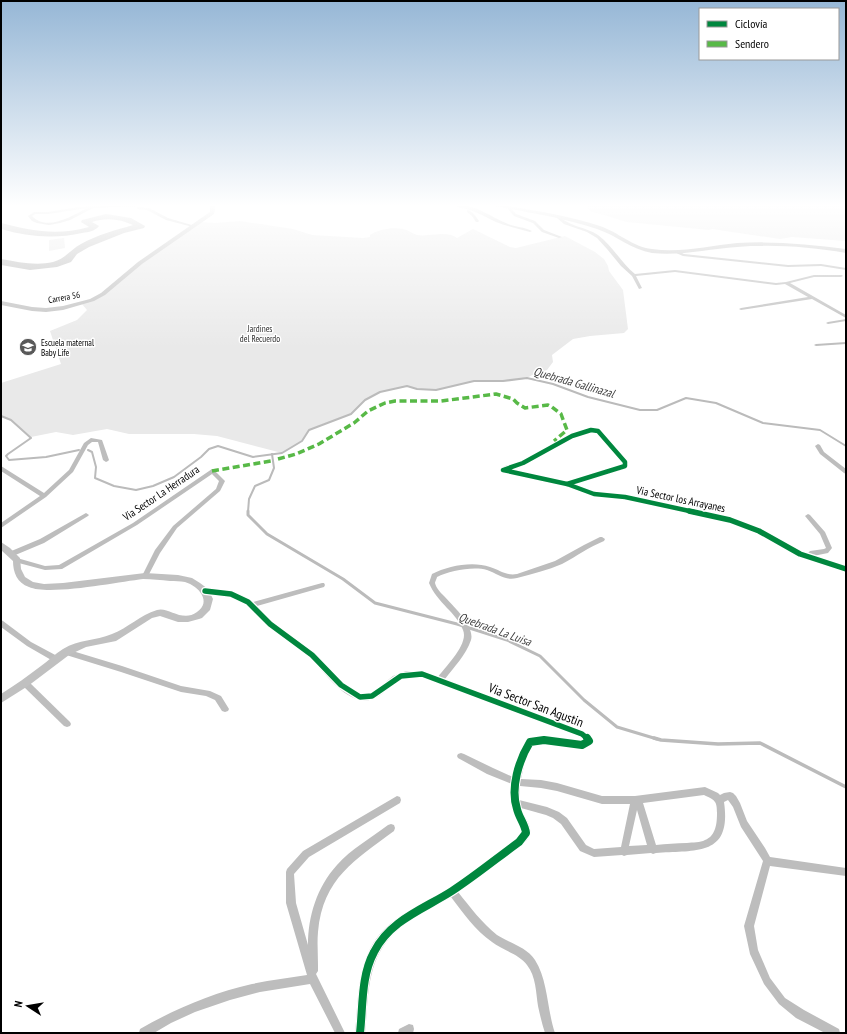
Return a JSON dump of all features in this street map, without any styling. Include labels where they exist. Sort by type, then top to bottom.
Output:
[{"type":"street","name":"Carrera 56","points":[[1,303],[46,310],[63,308],[92,300],[103,294],[155,252]]},
{"type":"street","points":[[613,252],[623,266],[634,275],[640,288]]},
{"type":"street","points":[[678,252],[788,266],[813,265],[846,268]]},
{"type":"street","points":[[837,267],[841,276]]},
{"type":"street","points":[[634,275],[675,271],[776,284],[814,276],[841,276],[846,279]]},
{"type":"street","points":[[786,283],[846,319]]},
{"type":"street","points":[[741,309],[812,298]]},
{"type":"street","points":[[838,313],[846,312]]},
{"type":"street","points":[[828,323],[846,319]]},
{"type":"street","points":[[816,345],[846,343]]},
{"type":"street","name":"Via Sector los Arrayanes","points":[[568,484],[622,468],[625,466],[625,462],[598,431],[591,429],[570,437],[523,463],[504,469],[505,472],[568,484],[594,494],[625,497],[730,520],[759,531],[791,550],[846,569]]},
{"type":"street","points":[[1,526],[44,496],[71,472],[86,444],[91,440],[100,441],[106,460]]},
{"type":"street","points":[[818,446],[822,453],[846,472]]},
{"type":"street","points":[[1,468],[44,496]]},
{"type":"street","name":"Via Sector La Herradura","points":[[14,557],[45,568],[60,567],[108,540],[163,506],[212,471],[222,481],[222,486],[175,527],[157,552],[145,576]]},
{"type":"street","points":[[14,557],[86,515]]},
{"type":"street","points":[[808,516],[823,533],[829,548],[826,551],[812,553],[808,557]]},
{"type":"street","points":[[440,680],[464,647],[468,636],[466,627],[435,590],[432,583],[434,576],[440,572],[450,569],[488,568],[504,576],[515,576],[561,562],[587,545],[602,539]]},
{"type":"street","points":[[1,546],[14,557],[17,569],[22,578],[30,585],[44,587],[145,576],[178,578],[189,580],[205,591],[209,599],[208,608],[199,616],[188,619],[178,619],[160,612],[149,616],[113,638],[84,644],[66,652],[1,699]]},
{"type":"street","points":[[252,605],[322,585]]},
{"type":"street","name":"Via Sector San Agustin","points":[[205,591],[226,592],[241,598],[252,605],[270,624],[311,655],[330,674],[358,696],[366,698],[376,695],[400,676],[422,674],[586,736],[589,741],[582,745],[544,740],[530,742],[525,748],[515,782],[516,803],[526,828],[524,837],[452,891],[398,922],[385,936],[374,951],[368,967],[360,1033]]},
{"type":"street","points":[[1,623],[29,644],[56,659]]},
{"type":"street","points":[[66,652],[181,689],[208,693],[218,698],[225,709]]},
{"type":"street","points":[[25,683],[67,724]]},
{"type":"street","points":[[461,756],[515,782],[557,787],[602,800],[636,800],[705,791],[715,796],[720,801],[721,822],[716,837],[709,843],[697,846],[594,853],[582,848],[564,821],[556,815],[516,803]]},
{"type":"street","points":[[720,801],[727,796],[730,796],[734,800],[745,826],[763,852],[767,861],[749,926],[753,952],[767,981],[782,1001],[800,1014],[835,1033]]},
{"type":"street","points":[[340,1033],[313,979],[291,903],[290,872],[306,854],[397,800]]},
{"type":"street","points":[[636,800],[653,850]]},
{"type":"street","points":[[624,852],[636,800]]},
{"type":"street","points":[[313,979],[313,926],[319,899],[332,875],[344,863],[391,828]]},
{"type":"street","points":[[767,861],[846,872]]},
{"type":"street","points":[[452,891],[482,928],[494,939],[530,962],[537,977],[544,1017],[550,1033]]},
{"type":"street","points":[[144,1033],[180,1012],[212,1000],[245,990],[313,979]]},
{"type":"green space","name":"Jardines del Recuerdo","points":[[157,252],[595,252],[604,259],[609,271],[623,290],[628,329],[624,333],[573,339],[552,355],[553,362],[547,370],[527,378],[503,381],[474,381],[436,390],[417,389],[407,386],[380,392],[365,400],[351,414],[310,430],[302,441],[282,453],[217,436],[194,434],[129,434],[107,429],[73,435],[56,432],[31,437],[11,420],[1,416],[1,383],[61,364],[50,331],[77,320],[87,310],[82,304],[92,300]]},
{"type":"waterway","points":[[1,262],[30,267],[54,265],[68,260],[74,252]]},
{"type":"waterway","name":"Quebrada Gallinazal","points":[[272,454],[282,453],[302,441],[309,430],[351,414],[365,400],[380,392],[407,386],[417,389],[436,390],[474,381],[503,381],[527,378],[553,384],[588,397],[640,410],[657,410],[686,398],[716,403],[763,423],[820,430],[846,446]]},
{"type":"waterway","points":[[1,416],[11,420],[31,438],[8,454],[6,456],[9,460],[46,457],[79,450]]},
{"type":"waterway","points":[[88,450],[92,452],[96,467],[95,478],[114,486],[136,490],[153,486],[174,477],[201,457],[209,449],[218,446],[253,457],[272,454]]},
{"type":"waterway","name":"Quebrada La Luisa","points":[[248,512],[249,499],[255,486],[269,480],[274,468],[272,454]]},
{"type":"waterway","name":"Quebrada La Luisa","points":[[248,512],[248,515],[267,534],[343,579],[375,603],[457,624],[507,640],[540,656],[584,700],[617,727],[657,739]]},
{"type":"waterway","name":"Quebrada La Luisa","points":[[654,738],[661,740],[718,744],[760,743],[846,787]]},
{"type":"marked path","points":[[278,459],[296,454],[319,444],[354,423],[368,411],[385,403],[418,400],[441,401],[496,394],[513,399],[520,406],[525,408],[548,405],[556,409],[563,418],[567,430],[554,441]]},
{"type":"marked path","points":[[212,471],[271,461]]},
{"type":"cycle path","points":[[567,484],[622,468],[625,466],[625,462],[598,431],[591,430],[572,436],[523,463],[503,470],[567,484],[594,494],[625,497],[730,520],[759,531],[800,554],[846,569]]},
{"type":"cycle path","points":[[205,591],[231,594],[243,598],[270,624],[312,655],[341,685],[360,697],[372,696],[401,676],[409,674],[422,674],[582,734],[586,736],[589,741],[582,745],[544,740],[530,742],[519,766],[515,794],[515,803],[524,824],[526,833],[519,842],[461,885],[398,923],[381,941],[374,952],[367,971],[360,1033]]},
{"type":"place","name":"Escuela maternal Baby Life","points":[[28,347]]}]
